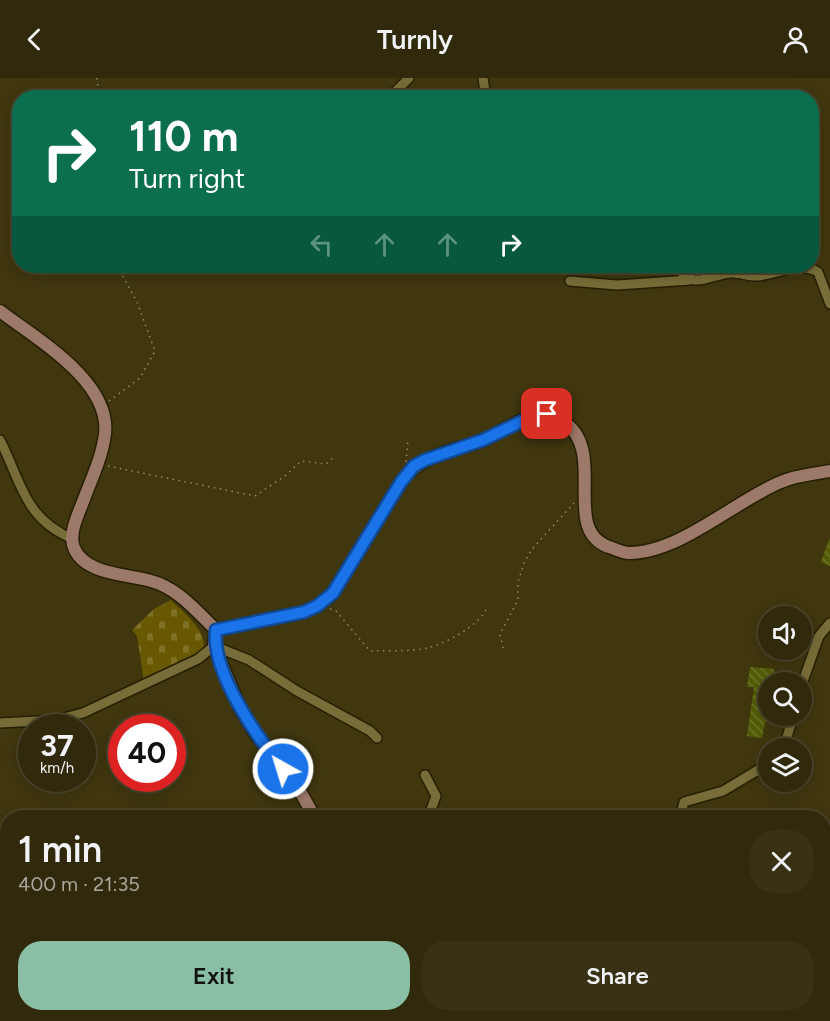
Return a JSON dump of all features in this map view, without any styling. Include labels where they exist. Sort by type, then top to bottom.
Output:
[{"type":"street","points":[[397,90],[409,78]]},
{"type":"street","points":[[683,273],[690,280]]},
{"type":"street","points":[[570,281],[617,285],[690,280],[697,282],[733,273],[758,276],[774,273]]},
{"type":"street","points":[[818,273],[830,304]]},
{"type":"street","points":[[0,310],[78,372],[93,388],[101,406],[105,433],[98,464],[77,519],[73,539],[74,548],[82,560],[101,570],[165,585],[216,630]]},
{"type":"street","points":[[216,630],[304,612],[322,602],[333,593],[408,472],[425,460],[483,440],[535,415],[547,414],[568,424],[577,435],[583,452],[586,488],[584,516],[588,532],[607,547],[629,553],[658,547],[702,528],[780,482],[828,473]]},
{"type":"street","points":[[0,440],[15,480],[33,508],[55,532],[73,539]]},
{"type":"street","points":[[806,672],[819,636],[830,623]]},
{"type":"street","points":[[216,630],[214,646],[240,708],[255,734],[312,810]]},
{"type":"street","points":[[0,723],[56,720],[83,713],[118,699],[198,659],[214,646]]},
{"type":"street","points":[[214,646],[249,660],[297,691],[370,731],[377,738]]},
{"type":"street","points":[[682,810],[684,802],[723,791],[758,770]]},
{"type":"street","points":[[424,776],[436,796],[431,810]]},
{"type":"path","points":[[101,406],[140,378],[155,351],[137,302],[121,273]]},
{"type":"path","points":[[408,439],[405,457],[408,472]]},
{"type":"path","points":[[98,464],[255,496],[285,476],[301,461],[326,464],[335,456]]},
{"type":"path","points":[[503,648],[500,634],[518,600],[518,582],[524,563],[532,549],[586,488]]},
{"type":"path","points":[[322,602],[336,610],[370,651],[428,648],[470,628],[484,614],[487,607]]},
{"type":"green space","points":[[171,600],[200,631],[203,638],[203,654],[144,682],[137,636],[132,630],[154,609]]},
{"type":"building","points":[[830,540],[830,566],[821,562]]},
{"type":"building","points":[[750,667],[774,669],[774,672],[758,672],[758,697],[755,700],[758,700],[758,726],[764,726],[762,738],[747,736],[754,687],[747,687]]},
{"type":"route","points":[[283,769],[255,734],[240,708],[214,646],[216,630],[304,612],[317,606],[333,593],[401,482],[414,466],[483,440],[535,415],[547,414]]}]
